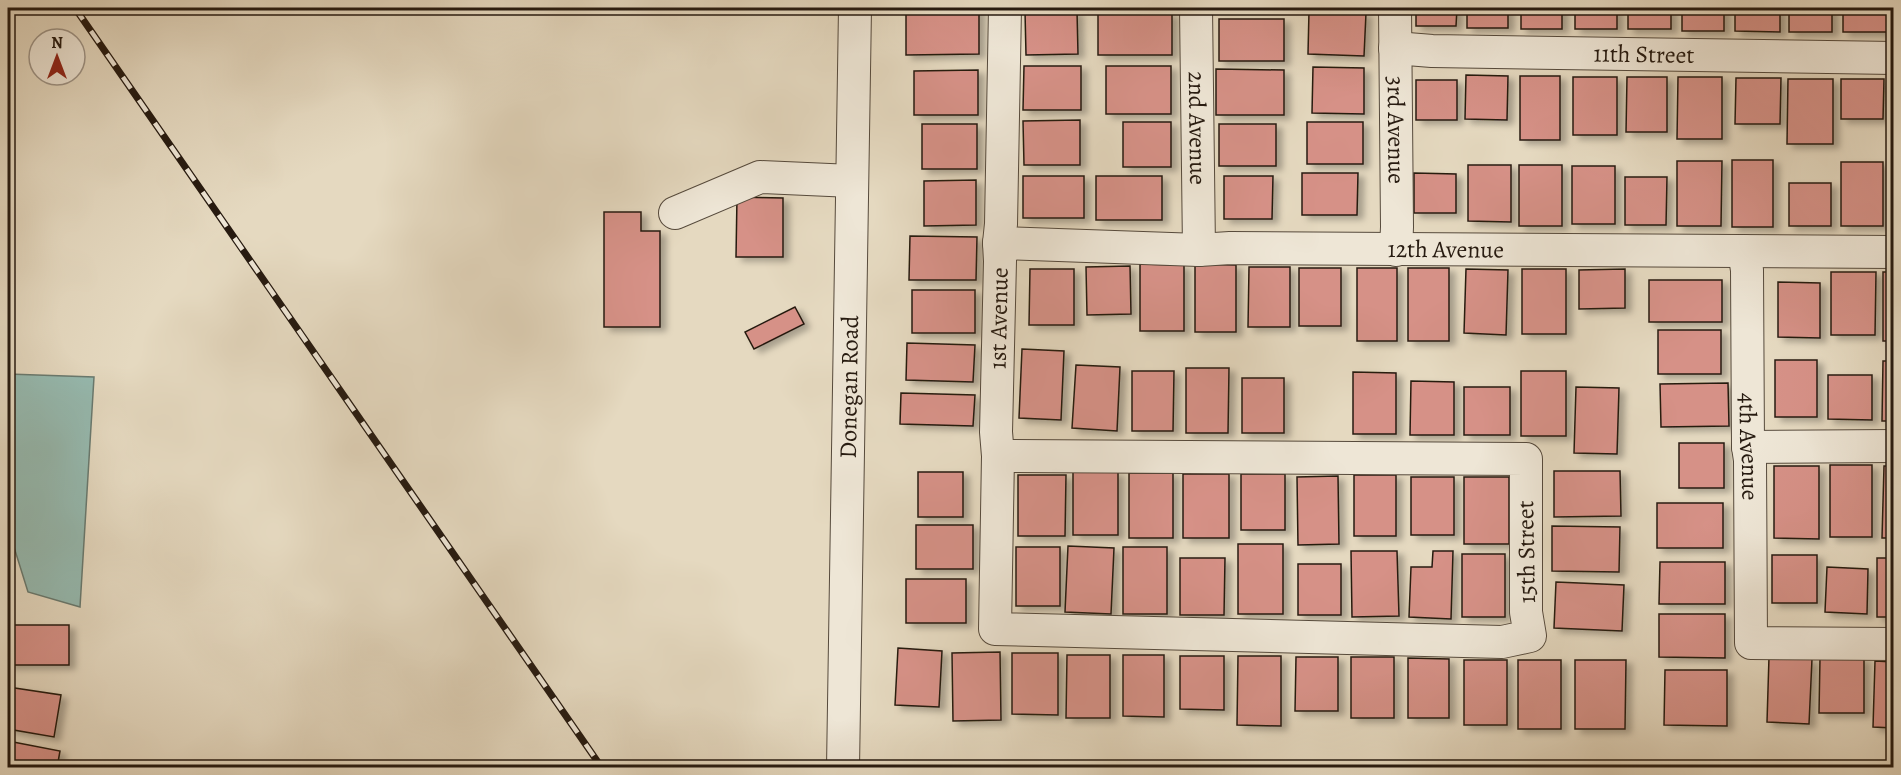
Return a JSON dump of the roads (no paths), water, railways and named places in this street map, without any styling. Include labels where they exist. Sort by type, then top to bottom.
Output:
[{"type":"street","name":"Donegan Road","points":[[843,768],[855,8]]},
{"type":"street","name":"1st Avenue","points":[[995,629],[999,243],[1005,8]]},
{"type":"street","name":"2nd Avenue","points":[[1196,8],[1199,250]]},
{"type":"street","name":"3rd Avenue","points":[[1395,8],[1396,250]]},
{"type":"street","name":"11th Street","points":[[1395,48],[1432,51],[1893,58]]},
{"type":"street","points":[[675,213],[760,177],[852,181]]},
{"type":"street","name":"12th Avenue","points":[[999,243],[1199,250],[1893,252]]},
{"type":"street","name":"4th Avenue","points":[[1744,251],[1747,270],[1751,643],[1893,644]]},
{"type":"street","points":[[1748,447],[1893,446]]},
{"type":"street","name":"15th Street","points":[[995,629],[1503,642],[1530,636],[1526,612],[1526,459],[998,456]]},
{"type":"water","points":[[8,374],[94,377],[80,607],[28,592],[8,528]]},
{"type":"railway","points":[[75,8],[602,768]]}]
